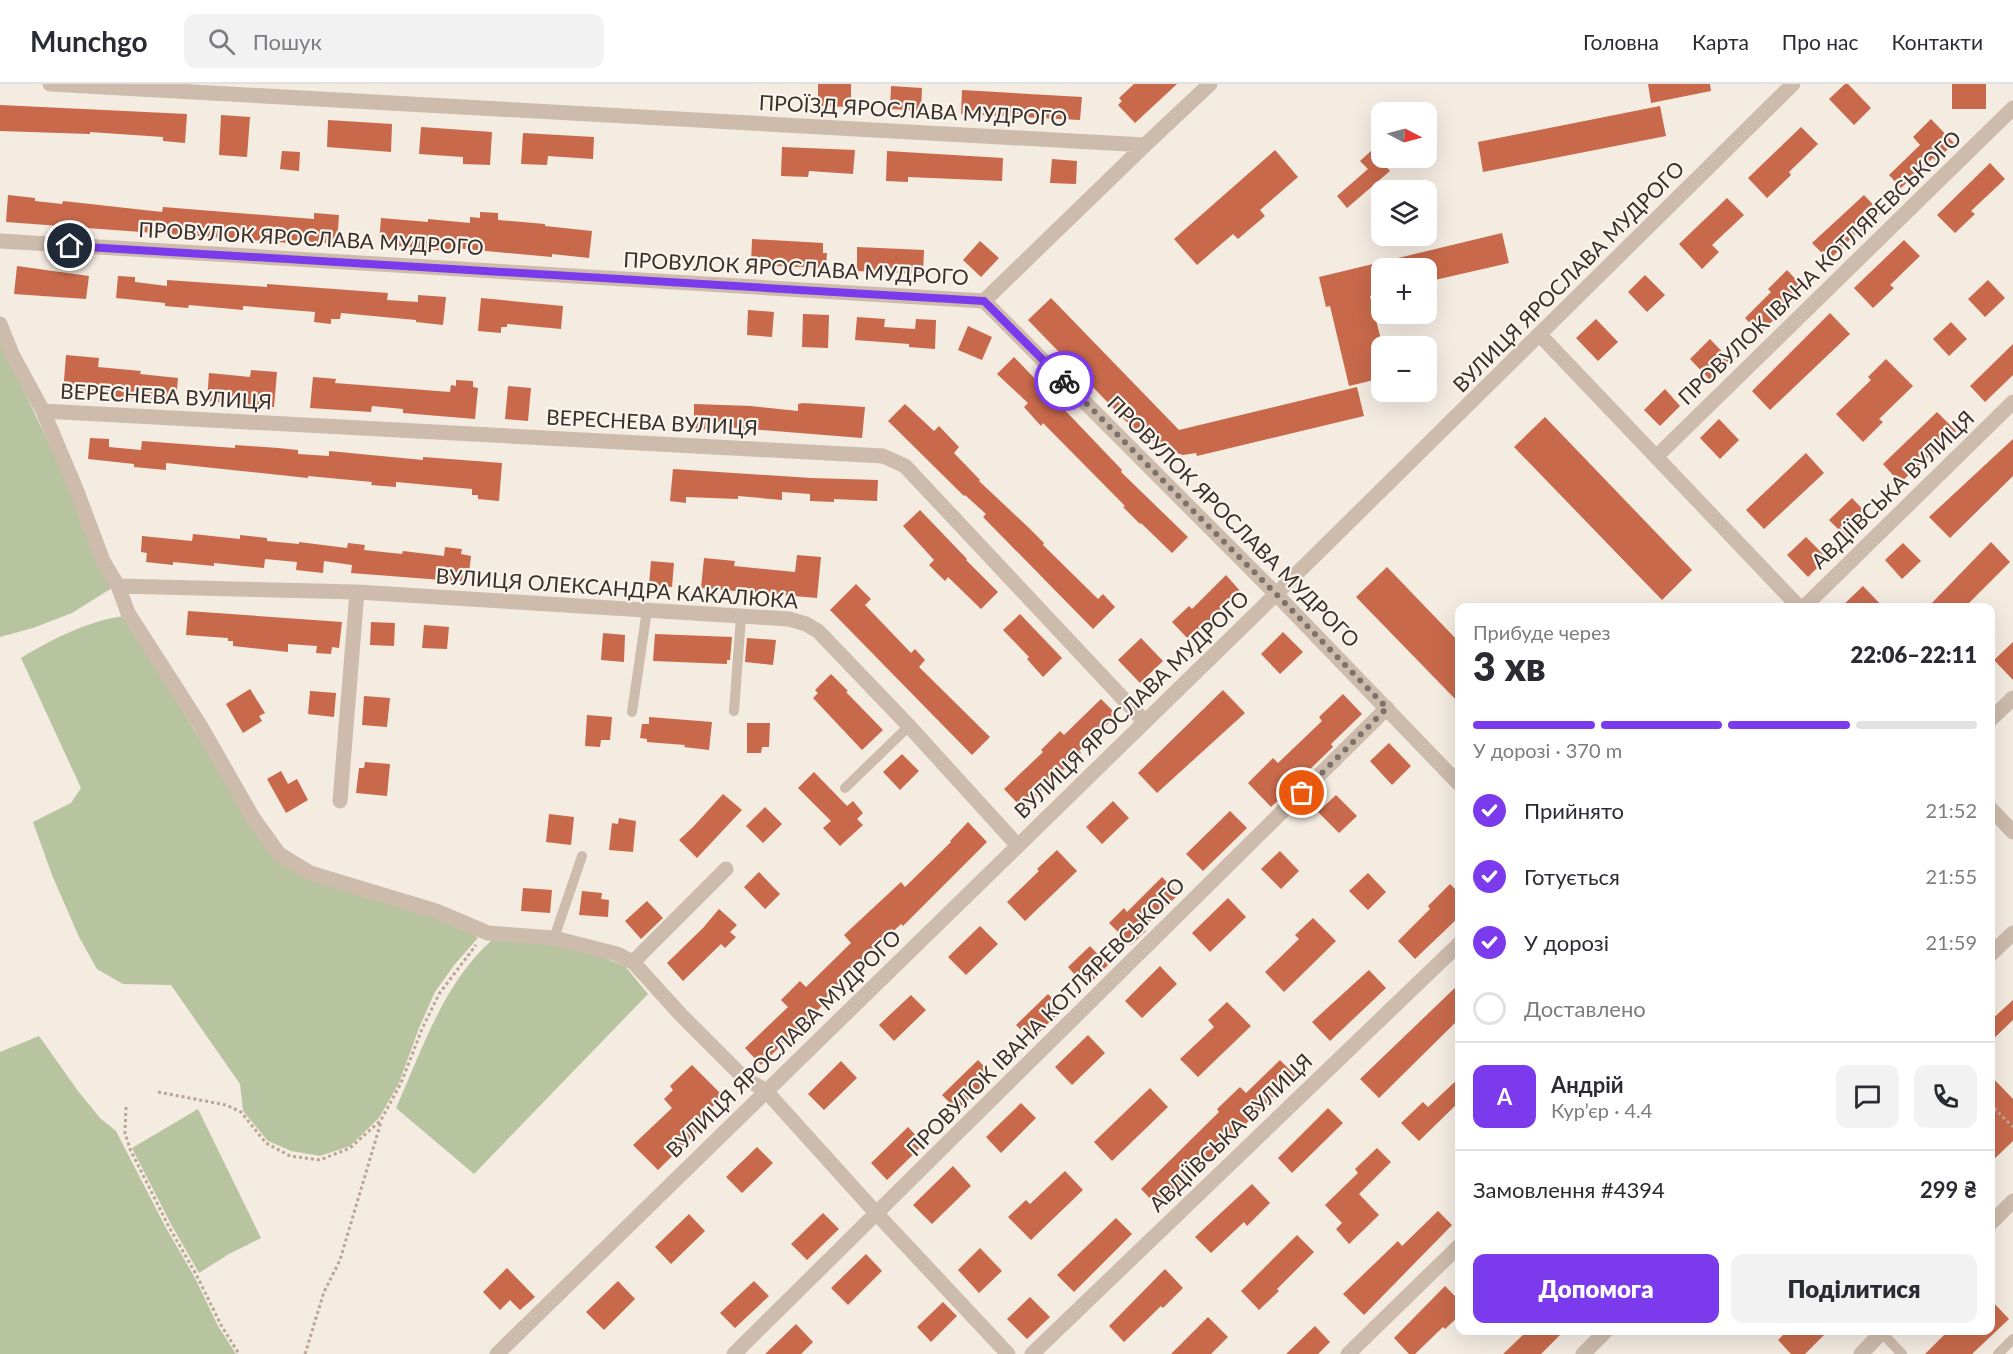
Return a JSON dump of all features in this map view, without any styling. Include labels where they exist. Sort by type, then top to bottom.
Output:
[{"type":"street","name":"ПРОЇЗД ЯРОСЛАВА МУДРОГО","points":[[50,84],[1145,145]]},
{"type":"street","points":[[984,301],[1210,84]]},
{"type":"street","name":"ВУЛИЦЯ ЯРОСЛАВА МУДРОГО","points":[[497,1354],[765,1090],[1276,594],[1794,84]]},
{"type":"street","name":"ПРОВУЛОК ІВАНА КОТЛЯРЕВСЬКОГО","points":[[1656,457],[2013,108]]},
{"type":"street","name":"ПРОВУЛОК ЯРОСЛАВА МУДРОГО","points":[[0,242],[984,301],[1276,594],[1455,780]]},
{"type":"street","points":[[0,324],[12,354],[43,411],[103,561],[118,586],[128,614],[200,725],[252,818],[279,854],[310,873],[436,911],[488,933],[554,938],[617,954],[633,962],[681,1015],[744,1078],[765,1090],[1008,1354]]},
{"type":"street","points":[[1540,335],[1796,603]]},
{"type":"street","name":"АВДІЇВСЬКА ВУЛИЦЯ","points":[[1806,603],[2013,402]]},
{"type":"street","name":"ВЕРЕСНЕВА ВУЛИЦЯ","points":[[43,411],[883,456],[905,466],[1145,722]]},
{"type":"street","name":"ВУЛИЦЯ ОЛЕКСАНДРА КАКАЛЮКА","points":[[118,586],[357,592],[789,619],[806,624],[818,631],[909,726],[1017,846]]},
{"type":"street","points":[[340,801],[357,592]]},
{"type":"street","points":[[1995,715],[2013,698]]},
{"type":"street","name":"ПРОВУЛОК ІВАНА КОТЛЯРЕВСЬКОГО","points":[[734,1354],[1387,708]]},
{"type":"street","points":[[1995,813],[2013,832]]},
{"type":"street","points":[[633,962],[726,869]]},
{"type":"street","points":[[1995,950],[2013,933]]},
{"type":"street","name":"АВДІЇВСЬКА ВУЛИЦЯ","points":[[1032,1354],[1455,948]]},
{"type":"street","points":[[1995,1219],[2013,1201]]},
{"type":"street","points":[[1348,1354],[1455,1250]]},
{"type":"street","points":[[1582,1354],[1601,1335]]},
{"type":"street","points":[[1861,1354],[1880,1335]]},
{"type":"lane","points":[[632,712],[647,610]]},
{"type":"lane","points":[[734,711],[741,616]]},
{"type":"lane","points":[[845,788],[909,726]]},
{"type":"lane","points":[[554,938],[582,856]]},
{"type":"lane","points":[[1886,1335],[1902,1354]]},
{"type":"lane","points":[[1998,1354],[2013,1339]]},
{"type":"path","points":[[305,1354],[324,1292],[340,1260],[381,1120],[401,1083],[422,1029],[440,994],[459,966],[488,933]]},
{"type":"path","points":[[158,1092],[226,1105],[241,1112],[266,1143],[290,1155],[320,1160],[350,1148],[381,1120]]},
{"type":"path","points":[[126,1107],[125,1133],[130,1149],[221,1325],[239,1354]]},
{"type":"path","points":[[1995,1109],[2013,1127]]},
{"type":"green space","points":[[0,340],[71,490],[112,588],[72,613],[33,628],[0,637]]},
{"type":"green space","points":[[124,616],[266,847],[467,930],[478,938],[435,992],[399,1083],[379,1118],[350,1146],[320,1156],[291,1151],[268,1141],[243,1111],[240,1084],[171,985],[123,984],[97,969],[79,937],[52,875],[33,822],[71,803],[81,788],[21,658],[71,632],[111,618]]},
{"type":"green space","points":[[492,940],[550,943],[592,953],[625,966],[648,994],[474,1174],[396,1108],[447,996],[475,957]]},
{"type":"green space","points":[[39,1036],[78,1091],[100,1118],[116,1131],[166,1228],[194,1276],[218,1326],[236,1354],[0,1354],[0,1052]]},
{"type":"green space","points":[[198,1109],[261,1238],[199,1273],[132,1148]]},
{"type":"building","points":[[818,84],[851,84],[851,107],[818,106]]},
{"type":"building","points":[[1134,84],[1177,84],[1135,123],[1118,105],[1122,101],[1119,98]]},
{"type":"building","points":[[1648,84],[1710,84],[1711,91],[1651,103]]},
{"type":"building","points":[[1845,84],[1848,84],[1871,108],[1854,125],[1829,99]]},
{"type":"building","points":[[1952,84],[1986,84],[1986,109],[1952,109]]},
{"type":"building","points":[[891,86],[922,88],[921,111],[890,109]]},
{"type":"building","points":[[962,90],[1082,97],[1080,120],[961,114]]},
{"type":"building","points":[[0,105],[187,114],[185,143],[163,141],[163,137],[90,132],[90,134],[0,131]]},
{"type":"building","points":[[1660,106],[1666,136],[1483,172],[1478,142]]},
{"type":"building","points":[[221,115],[250,117],[247,157],[219,155]]},
{"type":"building","points":[[1931,119],[1954,143],[1936,161],[1933,158],[1901,188],[1889,175],[1920,145],[1913,137]]},
{"type":"building","points":[[328,120],[392,124],[391,152],[327,147]]},
{"type":"building","points":[[421,127],[492,132],[490,165],[463,164],[463,157],[419,154]]},
{"type":"building","points":[[1801,127],[1818,144],[1789,172],[1791,175],[1767,198],[1748,178]]},
{"type":"building","points":[[523,133],[594,137],[593,159],[548,156],[547,165],[521,164]]},
{"type":"building","points":[[782,147],[855,150],[853,174],[809,171],[808,177],[781,176]]},
{"type":"building","points":[[1275,150],[1298,177],[1260,210],[1265,216],[1238,239],[1233,234],[1197,265],[1174,239]]},
{"type":"building","points":[[282,151],[300,152],[299,171],[280,169]]},
{"type":"building","points":[[887,151],[1003,158],[1002,181],[908,177],[908,182],[886,181]]},
{"type":"building","points":[[1371,151],[1371,168],[1387,168],[1390,171],[1380,180],[1371,180],[1371,187],[1347,208],[1337,196],[1368,169],[1360,161]]},
{"type":"building","points":[[1052,159],[1077,161],[1076,184],[1050,183]]},
{"type":"building","points":[[1990,163],[2005,179],[1971,211],[1975,214],[1955,233],[1937,215]]},
{"type":"building","points":[[8,195],[62,204],[63,201],[162,212],[163,207],[314,219],[314,213],[339,215],[337,244],[290,240],[290,243],[6,222]]},
{"type":"building","points":[[1864,195],[1881,213],[1829,260],[1812,243]]},
{"type":"building","points":[[1727,198],[1744,215],[1712,245],[1719,252],[1702,269],[1679,244]]},
{"type":"building","points":[[480,212],[498,213],[498,220],[592,231],[589,258],[454,248],[454,252],[379,244],[381,218],[470,223],[470,217],[480,218]]},
{"type":"building","points":[[1502,233],[1509,263],[1437,279],[1437,258],[1398,258]]},
{"type":"building","points":[[752,239],[823,243],[823,253],[827,253],[826,268],[751,265]]},
{"type":"building","points":[[1904,240],[1920,256],[1890,285],[1894,288],[1873,308],[1854,288]]},
{"type":"building","points":[[980,241],[999,258],[981,277],[963,260]]},
{"type":"building","points":[[857,247],[924,250],[923,274],[857,271]]},
{"type":"building","points":[[1371,264],[1371,324],[1377,324],[1380,336],[1371,336],[1371,381],[1349,386],[1330,306],[1326,307],[1319,277]]},
{"type":"building","points":[[17,266],[89,276],[86,299],[14,294]]},
{"type":"building","points":[[1787,270],[1802,286],[1776,312],[1779,315],[1760,333],[1745,318],[1771,292],[1768,289]]},
{"type":"building","points":[[1645,275],[1665,295],[1647,312],[1628,292]]},
{"type":"building","points":[[118,276],[135,277],[135,282],[167,286],[167,280],[267,287],[267,284],[388,293],[387,300],[418,302],[418,295],[446,297],[443,325],[416,322],[416,320],[341,313],[340,319],[331,319],[331,324],[314,322],[315,312],[243,306],[243,310],[189,305],[188,308],[165,306],[165,303],[116,298]]},
{"type":"building","points":[[1988,280],[2005,298],[1985,317],[1968,299]]},
{"type":"building","points":[[481,298],[563,306],[561,329],[507,324],[507,327],[501,327],[501,333],[478,331]]},
{"type":"building","points":[[1051,298],[1179,430],[1357,387],[1364,416],[1197,456],[1196,453],[1183,455],[1162,448],[1152,440],[1148,444],[1028,320]]},
{"type":"building","points":[[748,310],[774,312],[772,337],[747,335]]},
{"type":"building","points":[[1830,313],[1850,334],[1770,410],[1752,391]]},
{"type":"building","points":[[803,314],[829,315],[828,348],[802,347]]},
{"type":"building","points":[[857,317],[885,319],[884,327],[915,329],[916,319],[936,320],[935,349],[909,347],[909,344],[855,340]]},
{"type":"building","points":[[1596,319],[1618,342],[1598,361],[1576,338]]},
{"type":"building","points":[[1951,322],[1967,339],[1949,356],[1933,339]]},
{"type":"building","points":[[968,326],[992,337],[982,360],[958,350]]},
{"type":"building","points":[[1710,339],[1730,360],[1710,380],[1690,359]]},
{"type":"building","points":[[2013,344],[2013,375],[1985,402],[1970,386]]},
{"type":"building","points":[[66,355],[99,358],[98,367],[141,371],[140,374],[178,378],[176,401],[63,393]]},
{"type":"building","points":[[1014,357],[1122,470],[1121,472],[1188,537],[1172,553],[1123,507],[1125,506],[1043,423],[1041,426],[1024,407],[1028,403],[997,374]]},
{"type":"building","points":[[1886,359],[1913,386],[1879,419],[1883,422],[1863,442],[1836,414],[1871,380],[1868,377]]},
{"type":"building","points":[[251,370],[277,372],[274,407],[207,401],[209,373],[250,377]]},
{"type":"building","points":[[313,377],[336,379],[335,383],[450,392],[451,385],[456,386],[456,380],[473,381],[473,387],[478,388],[475,419],[403,413],[403,409],[372,406],[371,412],[310,408]]},
{"type":"building","points":[[508,386],[531,388],[528,421],[505,419]]},
{"type":"building","points":[[1665,389],[1680,406],[1660,426],[1644,410]]},
{"type":"building","points":[[694,404],[751,406],[798,411],[798,404],[865,407],[862,438],[724,427],[724,430],[694,429]]},
{"type":"building","points":[[905,404],[934,431],[939,426],[959,447],[954,453],[979,481],[1029,528],[1044,543],[1043,545],[1098,599],[1103,594],[1115,607],[1093,629],[983,517],[986,514],[964,496],[888,421]]},
{"type":"building","points":[[1937,412],[1956,431],[1900,483],[1883,464]]},
{"type":"building","points":[[1545,417],[1692,570],[1662,600],[1514,447]]},
{"type":"building","points":[[1719,419],[1739,440],[1720,459],[1700,438]]},
{"type":"building","points":[[90,438],[109,439],[109,447],[141,450],[142,441],[235,448],[235,445],[278,448],[298,450],[298,454],[329,456],[329,451],[423,460],[423,457],[502,463],[499,501],[478,499],[478,495],[472,495],[472,489],[396,482],[396,487],[371,485],[372,482],[308,476],[308,478],[166,463],[166,470],[134,467],[134,464],[88,459]]},
{"type":"building","points":[[2013,439],[2013,476],[1950,538],[1929,517]]},
{"type":"building","points":[[1806,453],[1824,473],[1764,529],[1746,510]]},
{"type":"building","points":[[673,469],[878,480],[877,501],[834,499],[834,502],[810,501],[810,494],[782,492],[782,500],[738,496],[738,499],[686,497],[686,503],[670,501]]},
{"type":"building","points":[[1852,498],[1870,517],[1848,539],[1829,520]]},
{"type":"building","points":[[920,510],[998,592],[981,609],[948,577],[945,581],[929,565],[934,560],[903,526]]},
{"type":"building","points":[[193,534],[240,539],[240,535],[267,538],[267,541],[347,548],[348,543],[365,545],[364,550],[402,554],[403,551],[444,556],[445,547],[462,549],[461,554],[471,556],[468,582],[351,573],[352,565],[324,561],[323,573],[296,570],[297,562],[265,559],[264,568],[214,563],[214,566],[173,562],[173,565],[146,562],[147,553],[141,552],[142,536],[192,541]]},
{"type":"building","points":[[1806,537],[1827,558],[1808,577],[1787,555]]},
{"type":"building","points":[[1991,542],[2010,562],[1969,603],[1932,603]]},
{"type":"building","points":[[1903,543],[1921,561],[1902,579],[1885,560]]},
{"type":"building","points":[[797,555],[821,557],[817,598],[701,588],[704,558],[735,561],[734,566],[795,572]]},
{"type":"building","points":[[651,561],[674,563],[672,587],[649,586]]},
{"type":"building","points":[[1387,567],[1455,638],[1455,699],[1356,597]]},
{"type":"building","points":[[1226,575],[1241,592],[1190,641],[1172,622],[1189,606],[1192,609]]},
{"type":"building","points":[[856,584],[871,599],[865,605],[911,653],[915,649],[925,660],[919,667],[990,737],[972,755],[830,610]]},
{"type":"building","points":[[1863,586],[1879,603],[1845,603]]},
{"type":"building","points":[[188,611],[342,622],[339,648],[332,647],[331,654],[316,653],[317,646],[288,644],[288,652],[233,646],[233,641],[228,641],[228,638],[186,635]]},
{"type":"building","points":[[1020,614],[1062,658],[1043,677],[1027,659],[1029,657],[1003,630]]},
{"type":"building","points":[[371,622],[395,623],[394,646],[370,645]]},
{"type":"building","points":[[424,625],[449,627],[447,649],[422,648]]},
{"type":"building","points":[[1283,632],[1303,652],[1280,674],[1261,654]]},
{"type":"building","points":[[603,633],[625,635],[624,662],[601,660]]},
{"type":"building","points":[[655,634],[732,637],[730,660],[727,660],[727,664],[653,661]]},
{"type":"building","points":[[747,638],[776,640],[773,665],[745,662]]},
{"type":"building","points":[[1141,638],[1163,661],[1140,683],[1118,660]]},
{"type":"building","points":[[2013,642],[2013,680],[1995,661]]},
{"type":"building","points":[[831,674],[883,730],[862,750],[813,698],[818,693],[815,690]]},
{"type":"building","points":[[250,689],[265,713],[259,716],[262,721],[243,733],[226,704]]},
{"type":"building","points":[[1223,690],[1245,713],[1157,793],[1138,773]]},
{"type":"building","points":[[310,691],[336,693],[334,717],[308,714]]},
{"type":"building","points":[[1343,694],[1362,714],[1331,744],[1333,747],[1271,807],[1248,783],[1273,758],[1278,763],[1322,721],[1319,717]]},
{"type":"building","points":[[364,696],[390,698],[387,727],[362,725]]},
{"type":"building","points":[[1101,699],[1117,715],[1023,809],[1004,789],[1043,752],[1041,750],[1060,731],[1064,735]]},
{"type":"building","points":[[587,715],[612,717],[610,740],[601,740],[600,747],[585,746]]},
{"type":"building","points":[[649,717],[712,722],[709,750],[684,747],[685,745],[647,742],[647,739],[640,738],[642,724],[649,724]]},
{"type":"building","points":[[747,723],[770,723],[769,747],[762,747],[761,753],[747,753]]},
{"type":"building","points":[[1389,743],[1411,766],[1392,785],[1370,761]]},
{"type":"building","points":[[902,754],[919,771],[900,790],[883,772]]},
{"type":"building","points":[[365,762],[390,764],[387,796],[356,793],[359,768],[364,768]]},
{"type":"building","points":[[281,771],[288,784],[297,779],[308,800],[286,813],[267,779]]},
{"type":"building","points":[[814,772],[847,806],[853,801],[863,813],[857,819],[863,825],[840,846],[823,828],[831,821],[798,788]]},
{"type":"building","points":[[723,794],[742,810],[697,858],[679,840]]},
{"type":"building","points":[[1336,795],[1357,816],[1339,833],[1318,812]]},
{"type":"building","points":[[1113,801],[1129,818],[1102,844],[1086,827]]},
{"type":"building","points":[[765,807],[782,824],[763,843],[746,826]]},
{"type":"building","points":[[1230,811],[1247,828],[1203,871],[1186,854]]},
{"type":"building","points":[[549,814],[574,817],[571,845],[546,842]]},
{"type":"building","points":[[619,818],[636,821],[633,852],[609,850],[612,823],[618,824]]},
{"type":"building","points":[[968,822],[987,842],[903,926],[901,924],[853,969],[821,1003],[823,1005],[761,1065],[745,1048],[788,1007],[781,1000],[800,981],[806,987],[851,943],[844,935],[901,882],[905,887]]},
{"type":"building","points":[[1057,850],[1077,871],[1025,921],[1007,902]]},
{"type":"building","points":[[1280,851],[1299,871],[1281,889],[1261,869]]},
{"type":"building","points":[[759,872],[780,894],[765,909],[744,887]]},
{"type":"building","points":[[1368,873],[1386,892],[1368,910],[1349,891]]},
{"type":"building","points":[[1162,877],[1179,894],[1143,928],[1146,931],[1131,945],[1109,923],[1124,908],[1127,912]]},
{"type":"building","points":[[1450,884],[1455,889],[1455,921],[1415,959],[1398,941],[1430,909],[1428,906]]},
{"type":"building","points":[[523,888],[552,890],[550,913],[521,911]]},
{"type":"building","points":[[582,891],[602,893],[601,899],[609,900],[608,917],[579,915]]},
{"type":"building","points":[[1228,898],[1246,917],[1210,952],[1192,933]]},
{"type":"building","points":[[647,901],[663,918],[641,939],[625,921]]},
{"type":"building","points":[[719,909],[737,925],[730,932],[736,937],[725,948],[721,944],[683,981],[667,963]]},
{"type":"building","points":[[1313,918],[1336,941],[1284,992],[1265,972],[1299,939],[1295,935]]},
{"type":"building","points":[[980,926],[998,944],[966,975],[948,957]]},
{"type":"building","points":[[1090,946],[1108,965],[1086,987],[1068,967]]},
{"type":"building","points":[[1160,966],[1177,984],[1142,1018],[1125,1001]]},
{"type":"building","points":[[1369,970],[1386,988],[1330,1041],[1312,1022]]},
{"type":"building","points":[[1455,988],[1455,1023],[1379,1098],[1360,1079]]},
{"type":"building","points":[[1048,994],[1063,1009],[1031,1040],[1016,1025]]},
{"type":"building","points":[[911,995],[926,1010],[894,1041],[879,1025]]},
{"type":"building","points":[[2013,1000],[2013,1020],[1995,1037],[1995,1016]]},
{"type":"building","points":[[1227,1002],[1251,1026],[1198,1077],[1180,1059],[1214,1027],[1208,1020]]},
{"type":"building","points":[[1088,1035],[1105,1053],[1072,1085],[1055,1067]]},
{"type":"building","points":[[978,1060],[993,1076],[957,1110],[942,1095]]},
{"type":"building","points":[[1280,1060],[1295,1075],[1160,1209],[1141,1189],[1219,1112],[1217,1109],[1240,1087],[1246,1093]]},
{"type":"building","points":[[841,1061],[857,1078],[824,1110],[808,1094]]},
{"type":"building","points":[[692,1065],[723,1096],[709,1110],[714,1115],[658,1170],[633,1145],[672,1108],[664,1099],[673,1090],[670,1086]]},
{"type":"building","points":[[1995,1080],[2013,1099],[2013,1141],[1995,1158]]},
{"type":"building","points":[[1455,1082],[1455,1106],[1419,1141],[1401,1123],[1423,1102],[1428,1107]]},
{"type":"building","points":[[1150,1088],[1168,1107],[1112,1161],[1094,1142]]},
{"type":"building","points":[[1021,1103],[1036,1118],[1001,1153],[986,1137]]},
{"type":"building","points":[[1328,1108],[1343,1123],[1292,1173],[1278,1158]]},
{"type":"building","points":[[908,1127],[924,1144],[887,1180],[871,1163]]},
{"type":"building","points":[[757,1147],[773,1163],[742,1193],[726,1177]]},
{"type":"building","points":[[1377,1148],[1391,1162],[1359,1194],[1379,1215],[1349,1244],[1336,1229],[1342,1223],[1325,1205],[1358,1173],[1355,1169]]},
{"type":"building","points":[[953,1166],[971,1186],[932,1224],[913,1205]]},
{"type":"building","points":[[1065,1171],[1083,1190],[1031,1240],[1008,1217],[1026,1200],[1030,1204]]},
{"type":"building","points":[[1252,1184],[1270,1203],[1247,1226],[1244,1222],[1211,1253],[1195,1237]]},
{"type":"building","points":[[1438,1211],[1452,1225],[1364,1315],[1343,1294],[1398,1241],[1402,1246]]},
{"type":"building","points":[[823,1213],[839,1229],[807,1260],[791,1244]]},
{"type":"building","points":[[689,1214],[705,1231],[671,1264],[655,1247]]},
{"type":"building","points":[[1116,1218],[1132,1234],[1074,1292],[1057,1275]]},
{"type":"building","points":[[1297,1235],[1314,1252],[1259,1310],[1241,1291]]},
{"type":"building","points":[[980,1248],[1002,1271],[979,1293],[958,1270]]},
{"type":"building","points":[[866,1254],[882,1271],[848,1305],[831,1288]]},
{"type":"building","points":[[507,1268],[535,1297],[520,1310],[510,1300],[500,1310],[483,1292]]},
{"type":"building","points":[[1165,1269],[1183,1288],[1124,1342],[1109,1326]]},
{"type":"building","points":[[618,1281],[635,1299],[604,1330],[586,1312]]},
{"type":"building","points":[[754,1281],[769,1296],[735,1328],[720,1313]]},
{"type":"building","points":[[1445,1286],[1455,1296],[1455,1320],[1445,1329],[1443,1327],[1415,1354],[1409,1354],[1394,1338]]},
{"type":"building","points":[[1030,1297],[1050,1317],[1027,1339],[1007,1319]]},
{"type":"building","points":[[943,1302],[957,1316],[931,1342],[917,1327]]},
{"type":"building","points":[[1995,1304],[2009,1319],[1995,1332]]},
{"type":"building","points":[[1208,1317],[1228,1337],[1211,1354],[1171,1354]]},
{"type":"building","points":[[796,1324],[813,1342],[801,1354],[765,1354]]},
{"type":"building","points":[[1315,1326],[1330,1342],[1318,1354],[1286,1354]]},
{"type":"building","points":[[1523,1335],[1560,1335],[1541,1354],[1503,1354]]},
{"type":"building","points":[[1783,1335],[1824,1335],[1805,1354],[1791,1354],[1778,1340]]},
{"type":"building","points":[[1944,1335],[1992,1335],[1972,1354],[1925,1354]]},
{"type":"way so far","points":[[1064,381],[1387,708],[1302,793]]},
{"type":"route","points":[[70,246],[984,301],[1064,381]]}]
